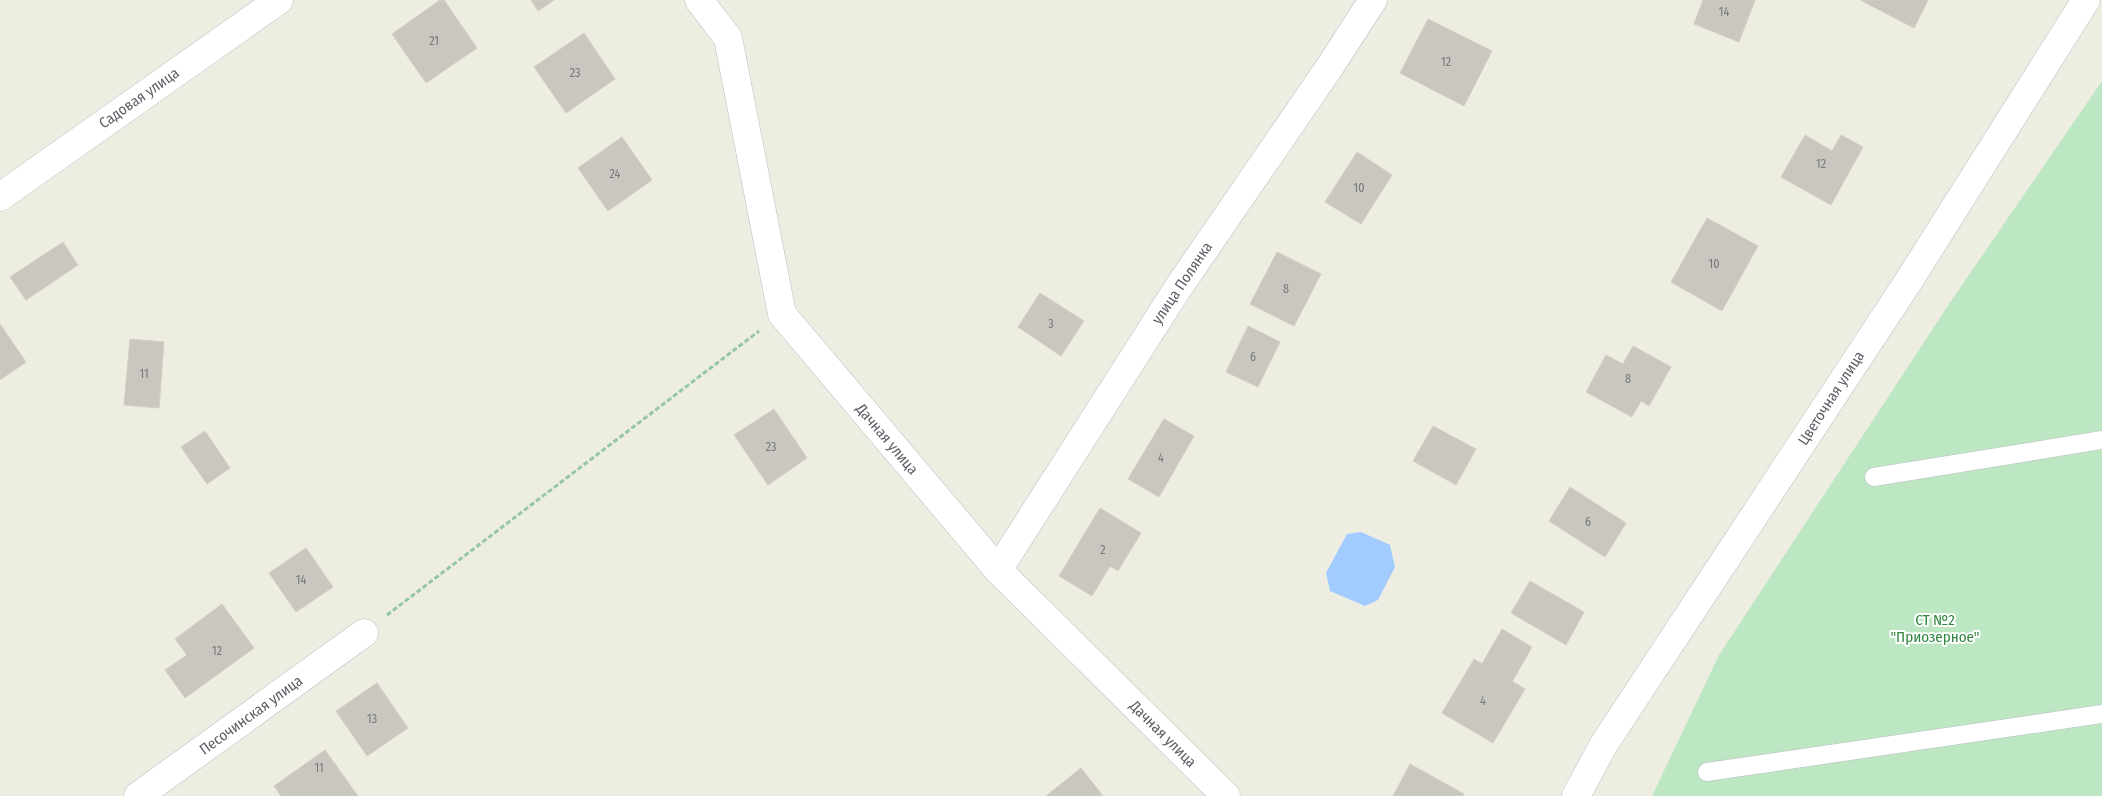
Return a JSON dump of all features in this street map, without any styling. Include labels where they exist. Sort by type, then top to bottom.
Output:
[{"type":"street","name":"Садовая улица","points":[[0,197],[279,0]]},
{"type":"street","name":"Дачная улица","points":[[698,0],[728,38],[782,314],[998,570],[1226,796]]},
{"type":"street","name":"улица Полянка","points":[[998,570],[1178,288],[1329,68],[1373,0]]},
{"type":"street","name":"Цветочная улица","points":[[1576,796],[1604,744],[1908,282],[2086,0]]},
{"type":"street","name":"Песочинская улица","points":[[138,796],[364,633]]},
{"type":"lane","points":[[1874,477],[2102,440]]},
{"type":"lane","points":[[1707,772],[2102,714]]},
{"type":"path","points":[[364,633],[782,314]]},
{"type":"green space","name":"СТ №2 \"Приозерное\"","points":[[2102,81],[2102,796],[1652,796],[1719,655],[1949,304]]},
{"type":"water","points":[[1361,532],[1390,545],[1395,567],[1378,600],[1365,606],[1330,591],[1326,573],[1347,534]]},
{"type":"building","points":[[440,0],[444,0],[477,48],[426,83],[392,34]]},
{"type":"building","points":[[531,0],[554,0],[538,11]]},
{"type":"building","points":[[1703,0],[1755,0],[1739,42],[1694,24]]},
{"type":"building","points":[[1860,0],[1928,0],[1914,28]]},
{"type":"building","points":[[1428,19],[1492,51],[1464,106],[1400,73]]},
{"type":"building","points":[[584,33],[615,79],[566,113],[534,67]]},
{"type":"building","points":[[1805,135],[1832,151],[1841,135],[1863,147],[1831,205],[1781,177]]},
{"type":"building","points":[[622,137],[652,180],[608,211],[578,168]]},
{"type":"building","points":[[1357,152],[1392,175],[1361,224],[1325,202]]},
{"type":"building","points":[[1707,218],[1758,246],[1722,311],[1671,282]]},
{"type":"building","points":[[63,242],[78,265],[26,300],[10,277]]},
{"type":"building","points":[[1277,252],[1321,274],[1294,326],[1250,304]]},
{"type":"building","points":[[1040,293],[1084,321],[1061,356],[1018,327]]},
{"type":"building","points":[[0,324],[26,362],[0,380]]},
{"type":"building","points":[[1248,326],[1280,342],[1258,387],[1226,372]]},
{"type":"building","points":[[130,339],[164,342],[159,408],[124,405]]},
{"type":"building","points":[[1633,346],[1671,367],[1649,406],[1641,401],[1632,417],[1586,392],[1606,355],[1623,364]]},
{"type":"building","points":[[774,409],[807,458],[768,485],[734,435]]},
{"type":"building","points":[[1164,419],[1194,436],[1159,497],[1128,479]]},
{"type":"building","points":[[1433,426],[1476,449],[1456,485],[1413,461]]},
{"type":"building","points":[[205,431],[230,468],[207,484],[181,447]]},
{"type":"building","points":[[1570,487],[1626,523],[1605,557],[1549,521]]},
{"type":"building","points":[[1100,508],[1141,533],[1118,571],[1110,566],[1092,596],[1059,576]]},
{"type":"building","points":[[306,548],[333,587],[296,612],[269,573]]},
{"type":"building","points":[[1530,581],[1584,612],[1566,645],[1511,613]]},
{"type":"building","points":[[222,604],[254,648],[185,698],[165,670],[187,655],[175,639]]},
{"type":"building","points":[[1502,629],[1532,647],[1512,682],[1482,664]]},
{"type":"building","points":[[1474,659],[1525,689],[1493,743],[1442,713]]},
{"type":"building","points":[[377,683],[408,728],[367,756],[336,711]]},
{"type":"building","points":[[325,750],[358,796],[281,796],[274,786]]},
{"type":"building","points":[[1410,764],[1464,794],[1463,796],[1393,796]]},
{"type":"building","points":[[1081,768],[1103,796],[1046,796]]}]
